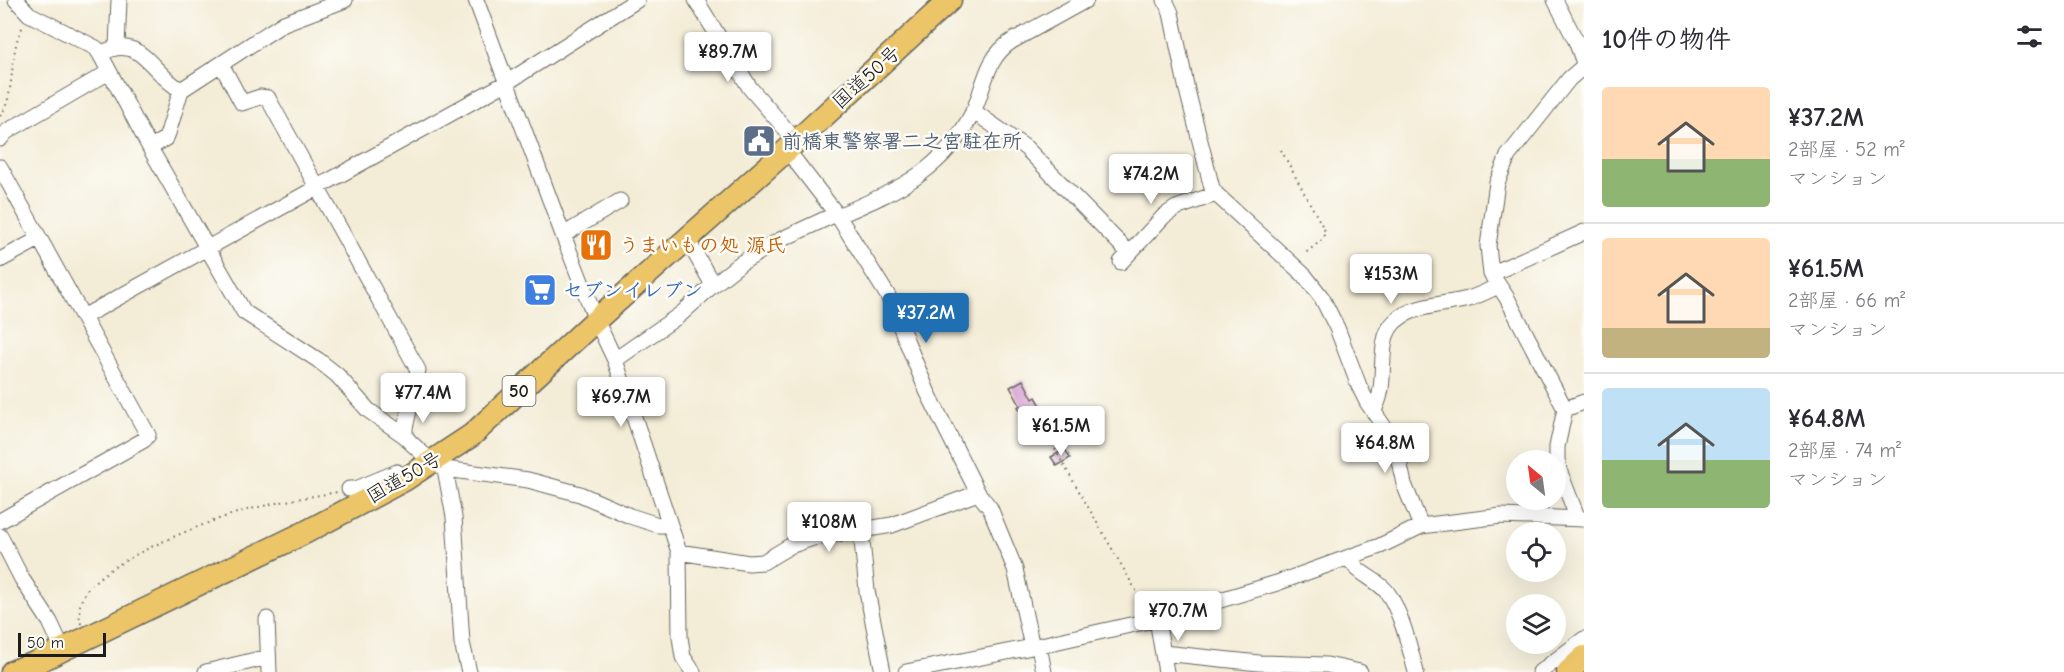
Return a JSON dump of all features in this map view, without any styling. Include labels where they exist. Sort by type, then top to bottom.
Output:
[{"type":"highway","name":"国道50号","points":[[12,672],[87,639],[306,532],[404,480],[440,465],[596,320],[792,146],[950,0]]},
{"type":"highway","points":[[1569,672],[1584,657]]},
{"type":"highway","points":[[1569,672],[1584,663]]},
{"type":"street","points":[[16,0],[29,14],[96,48],[244,312],[318,360],[337,375],[368,410],[440,465],[528,480],[580,494],[630,516],[658,525],[670,525]]},
{"type":"street","points":[[117,46],[119,0]]},
{"type":"street","points":[[150,148],[166,138],[181,90],[293,18],[345,0]]},
{"type":"street","points":[[476,0],[562,235],[596,320],[615,360],[679,552],[680,638],[683,657],[693,672]]},
{"type":"street","points":[[83,317],[506,83],[637,0]]},
{"type":"street","points":[[696,0],[750,88],[792,146],[888,296],[927,391],[978,493],[990,508],[1016,568],[1044,672]]},
{"type":"street","points":[[615,360],[681,314],[741,263],[780,240],[895,191],[924,172],[952,144],[973,111],[988,67],[1002,49],[1012,41],[1086,0]]},
{"type":"street","points":[[1165,0],[1171,13],[1187,90],[1212,188],[1292,264],[1314,286],[1322,298],[1337,328],[1359,386],[1395,443],[1404,484],[1421,526]]},
{"type":"street","points":[[1555,0],[1576,41],[1584,64],[1569,79],[1508,156],[1497,183],[1488,234],[1489,262],[1495,280],[1507,298],[1565,409],[1563,429],[1557,447],[1557,459],[1559,470],[1580,519]]},
{"type":"street","points":[[100,54],[117,46],[141,53],[171,85],[181,90]]},
{"type":"street","points":[[221,64],[242,103],[260,97],[268,98],[418,370],[405,436]]},
{"type":"street","points":[[0,139],[6,132],[109,72]]},
{"type":"street","points":[[973,111],[1026,148],[1125,258],[1170,212],[1216,194]]},
{"type":"street","points":[[0,167],[148,435],[144,440],[0,521]]},
{"type":"street","points":[[562,235],[620,201]]},
{"type":"street","points":[[1374,410],[1381,396],[1386,335],[1394,324],[1412,311],[1468,299],[1495,280],[1584,232]]},
{"type":"street","points":[[0,260],[39,238]]},
{"type":"street","points":[[687,239],[713,285]]},
{"type":"street","points":[[1565,409],[1584,402]]},
{"type":"street","points":[[440,465],[454,517],[462,644],[469,672]]},
{"type":"street","points":[[349,489],[356,489],[397,472],[404,480]]},
{"type":"street","points":[[679,552],[749,563],[763,562],[790,546],[813,538],[891,525],[978,493]]},
{"type":"street","points":[[906,672],[955,668],[1277,583],[1380,546],[1421,526],[1501,516],[1580,519]]},
{"type":"street","points":[[861,531],[867,591],[884,672]]},
{"type":"street","points":[[0,536],[22,579],[50,622],[63,650]]},
{"type":"street","points":[[1349,557],[1354,567],[1388,593],[1405,633],[1416,672]]},
{"type":"street","points":[[1152,615],[1166,672]]},
{"type":"street","points":[[206,672],[268,664],[267,619]]},
{"type":"street","points":[[1540,672],[1584,639]]},
{"type":"street","points":[[1163,653],[1259,663],[1327,665],[1360,672]]},
{"type":"path","points":[[0,116],[7,103],[16,43],[29,14]]},
{"type":"path","points":[[1281,150],[1325,231],[1323,238],[1292,264]]},
{"type":"path","points":[[1037,418],[1152,615]]},
{"type":"path","points":[[87,639],[78,614],[80,603],[86,591],[96,580],[117,564],[223,517],[250,509],[349,489]]},
{"type":"building","points":[[1023,380],[1033,399],[1036,397],[1043,409],[1039,412],[1041,416],[1031,422],[1029,418],[1025,420],[1010,387]]},
{"type":"building","points":[[1065,449],[1070,458],[1057,466],[1051,457]]},
{"type":"place","name":"前橋東警察署二之宮駐在所","points":[[759,141]]},
{"type":"place","name":"うまいもの処 源氏","points":[[596,245]]},
{"type":"place","name":"セブンイレブン","points":[[540,290]]}]
